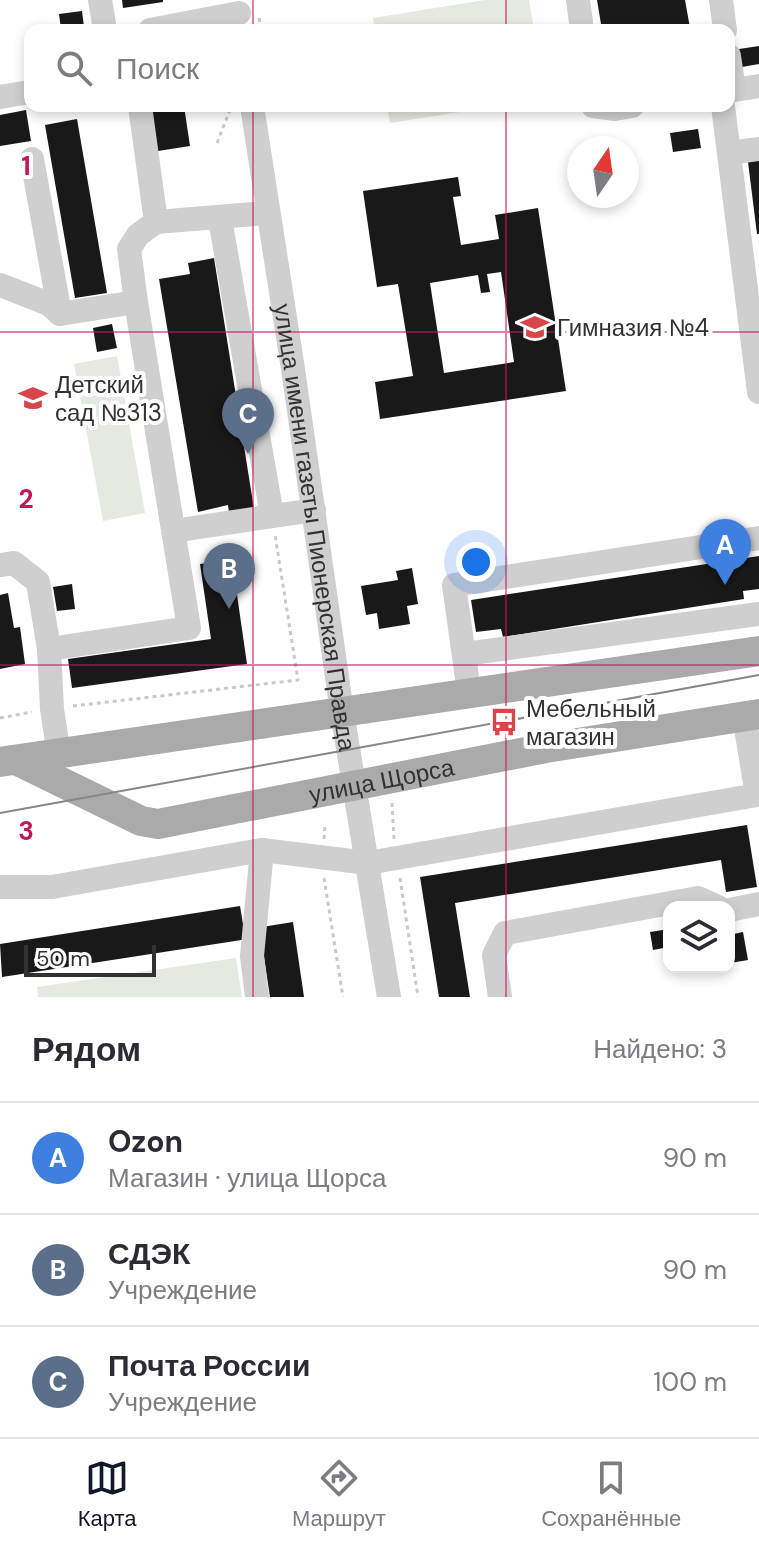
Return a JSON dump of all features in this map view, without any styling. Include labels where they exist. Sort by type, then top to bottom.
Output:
[{"type":"main road","name":"улица Щорса","points":[[8,761],[759,651]]},
{"type":"main road","name":"улица Щорса","points":[[8,761],[141,821],[158,824],[546,748],[751,715]]},
{"type":"street","points":[[100,0],[104,24]]},
{"type":"street","points":[[578,0],[581,24]]},
{"type":"street","points":[[721,0],[724,24]]},
{"type":"street","points":[[163,24],[193,10],[239,14]]},
{"type":"street","points":[[735,93],[759,86]]},
{"type":"street","points":[[0,97],[24,93]]},
{"type":"street","points":[[141,112],[156,222]]},
{"type":"street","name":"улица имени газеты Пионерская Правда","points":[[253,112],[342,712],[389,997]]},
{"type":"street","points":[[729,112],[729,153],[758,385]]},
{"type":"street","points":[[729,153],[759,149]]},
{"type":"street","points":[[32,159],[60,314]]},
{"type":"street","points":[[49,649],[189,628],[129,249],[138,235],[156,222],[267,213]]},
{"type":"street","points":[[220,219],[272,515]]},
{"type":"street","points":[[0,285],[49,304],[60,314]]},
{"type":"street","points":[[60,314],[136,302]]},
{"type":"street","points":[[173,531],[314,510]]},
{"type":"street","points":[[469,692],[454,585],[759,538]]},
{"type":"street","points":[[0,565],[14,563],[38,582],[49,649],[52,709],[59,755]]},
{"type":"street","points":[[465,654],[759,614]]},
{"type":"street","points":[[0,887],[52,887],[262,850],[324,855],[368,863],[758,796],[751,715]]},
{"type":"street","points":[[257,997],[252,956],[262,850]]},
{"type":"street","points":[[681,901],[698,898],[705,901]]},
{"type":"street","points":[[500,997],[494,955],[505,933],[663,904]]},
{"type":"street","points":[[735,909],[759,904]]},
{"type":"path","points":[[217,143],[229,112]]},
{"type":"path","points":[[0,718],[298,680],[272,515]]},
{"type":"path","points":[[392,800],[391,814],[418,997]]},
{"type":"path","points":[[325,825],[324,885],[343,997]]},
{"type":"shaded area","points":[[485,0],[529,0],[533,24],[374,24],[373,18]]},
{"type":"shaded area","points":[[388,112],[461,112],[390,123]]},
{"type":"shaded area","points":[[117,356],[145,513],[103,521],[74,364]]},
{"type":"shaded area","points":[[236,958],[242,997],[38,997],[37,987]]},
{"type":"building","points":[[122,0],[163,0],[163,2],[123,8]]},
{"type":"building","points":[[597,0],[685,0],[689,24],[601,24]]},
{"type":"building","points":[[82,11],[84,24],[60,24],[59,14]]},
{"type":"building","points":[[759,46],[759,64],[742,67],[739,49]]},
{"type":"building","points":[[26,112],[31,141],[0,146],[0,115]]},
{"type":"building","points":[[151,112],[185,112],[190,146],[158,151]]},
{"type":"building","points":[[77,119],[107,293],[75,298],[45,125]]},
{"type":"building","points":[[698,129],[701,148],[673,152],[670,133]]},
{"type":"building","points":[[759,152],[759,234],[757,234],[747,154]]},
{"type":"building","points":[[458,177],[461,196],[453,197],[461,245],[499,239],[495,215],[538,208],[566,391],[380,419],[375,382],[413,376],[398,284],[377,287],[363,191]],"holes":[[[501,272],[514,362],[444,373],[430,283],[478,275],[481,293],[490,292],[487,274]]]},
{"type":"building","points":[[214,258],[254,509],[229,513],[228,505],[198,512],[159,279],[190,274],[188,263]]},
{"type":"building","points":[[112,324],[117,348],[97,352],[93,328]]},
{"type":"building","points":[[759,556],[759,589],[743,591],[744,599],[503,637],[501,629],[476,632],[471,600]]},
{"type":"building","points":[[232,560],[247,664],[72,688],[68,659],[211,639],[200,564]]},
{"type":"building","points":[[412,568],[418,604],[407,606],[410,624],[379,629],[377,613],[366,615],[361,586],[398,580],[396,571]]},
{"type":"building","points":[[72,584],[75,609],[57,611],[53,587]]},
{"type":"building","points":[[8,593],[14,628],[20,627],[25,664],[0,669],[0,595]]},
{"type":"building","points":[[747,825],[757,887],[726,892],[721,860],[455,903],[470,997],[439,997],[420,877]]},
{"type":"building","points":[[240,906],[244,930],[293,922],[304,997],[270,997],[261,937],[2,977],[0,944]]},
{"type":"building","points":[[663,930],[663,948],[653,950],[650,932]]},
{"type":"building","points":[[743,932],[748,960],[735,962],[735,934]]},
{"type":"tram line","points":[[0,813],[759,675]]},
{"type":"place","name":"Гимназия №4","points":[[535,327]]},
{"type":"place","name":"Детский сад №313","points":[[33,398]]},
{"type":"place","name":"Почта России","points":[[248,454]]},
{"type":"place","name":"Ozon","points":[[725,585]]},
{"type":"place","name":"СДЭК","points":[[229,609]]},
{"type":"place","name":"Мебельный магазин","points":[[504,722]]}]
